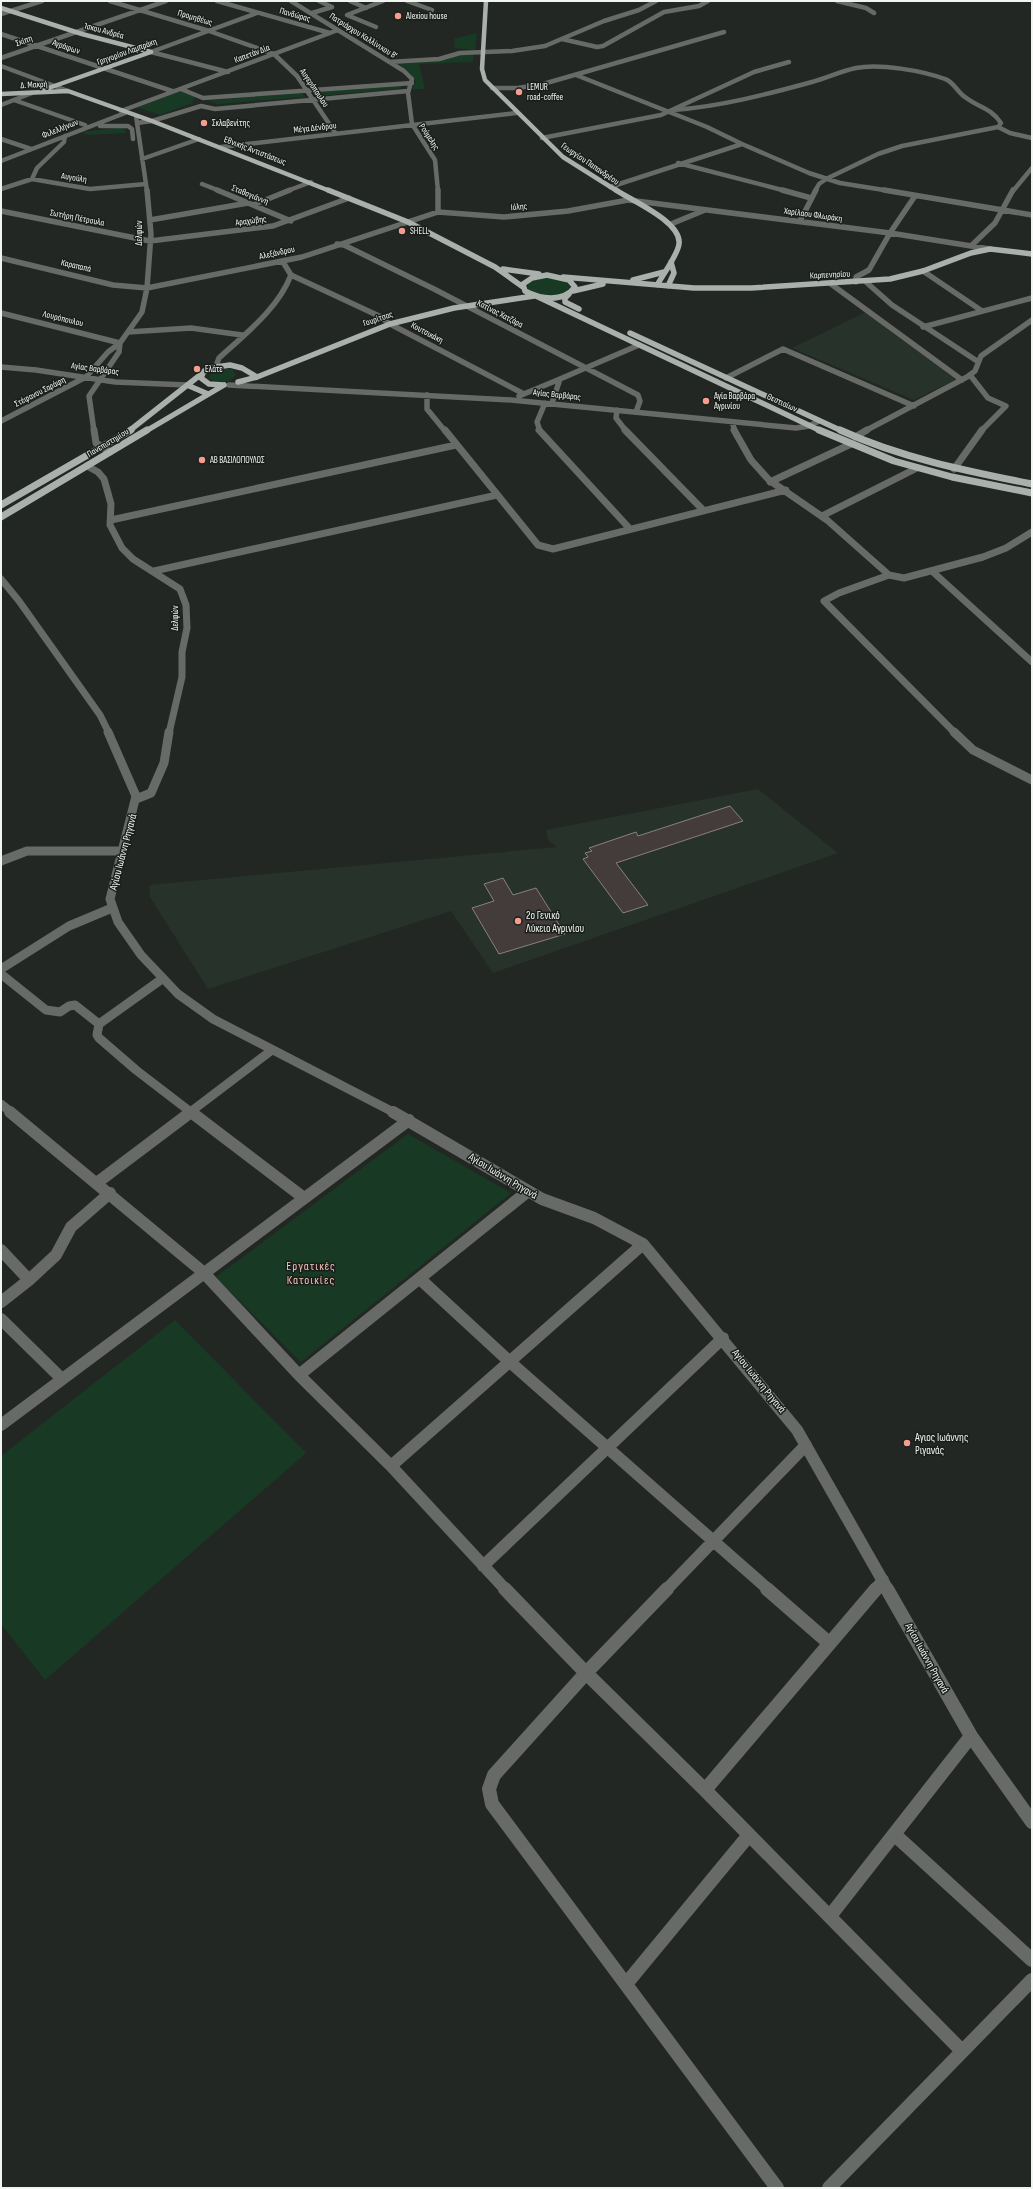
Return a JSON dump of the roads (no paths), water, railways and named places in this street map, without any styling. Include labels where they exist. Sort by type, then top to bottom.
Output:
[{"type":"main road","name":"Γεωργίου Παπανδρέου","points":[[486,1],[483,75],[492,88],[542,138],[563,156],[671,224]]},
{"type":"main road","name":"Ίσκου Ανδρέα","points":[[1,8],[76,32],[151,52]]},
{"type":"main road","name":"Γρηγορίου Λαμπράκη","points":[[32,94],[151,52]]},
{"type":"main road","name":"Δ. Μακρή","points":[[1,94],[32,94],[68,91]]},
{"type":"main road","name":"Εθνικής Αντιστάσεως","points":[[68,91],[221,147],[408,222],[495,267],[515,280],[524,289],[535,296]]},
{"type":"main road","points":[[658,284],[679,246],[680,239],[671,224]]},
{"type":"main road","name":"Καρπενησίου","points":[[563,277],[723,289],[831,284],[866,282],[900,277],[923,271],[971,253],[990,249],[1032,254]]},
{"type":"main road","points":[[668,286],[674,273],[671,262]]},
{"type":"main road","name":"Εθνικής Αντιστάσεως","points":[[495,267],[563,277]]},
{"type":"main road","points":[[624,282],[664,272]]},
{"type":"main road","name":"Γουρίτσας","points":[[512,298],[524,289],[523,284],[532,278],[547,275]]},
{"type":"main road","points":[[563,277],[573,283],[571,292]]},
{"type":"main road","name":"Καρπενησίου","points":[[535,296],[554,298],[571,292],[624,282]]},
{"type":"main road","name":"Θεστιαίων","points":[[571,292],[565,298],[569,304],[855,437],[898,453],[954,469],[1032,484]]},
{"type":"main road","name":"Γουρίτσας","points":[[226,385],[257,377],[390,324],[464,306],[512,298],[535,296]]},
{"type":"main road","name":"Θεστιαίων","points":[[535,296],[809,426],[851,444],[917,468],[1032,493]]},
{"type":"main road","points":[[216,366],[230,365],[242,368],[257,377]]},
{"type":"main road","name":"Πανεπιστημίου","points":[[1,505],[143,423],[186,385],[204,371],[216,366]]},
{"type":"main road","points":[[238,382],[245,375],[242,368]]},
{"type":"main road","points":[[204,371],[201,378],[204,382],[226,385]]},
{"type":"main road","points":[[186,385],[208,394]]},
{"type":"main road","name":"Πανεπιστημίου","points":[[1,517],[208,394],[226,385]]},
{"type":"main road","points":[[76,462],[86,466]]},
{"type":"street","points":[[1,14],[42,1]]},
{"type":"street","name":"Προμηθέως","points":[[110,1],[209,31],[274,54]]},
{"type":"street","name":"Σκίπη","points":[[1,58],[166,1]]},
{"type":"street","name":"Πανδώρας","points":[[217,1],[330,33],[346,36]]},
{"type":"street","name":"Πατριάρχου Καλλίνικου B'","points":[[291,1],[408,74],[412,79],[412,82]]},
{"type":"street","points":[[312,13],[332,8],[319,1]]},
{"type":"street","points":[[350,1],[366,8]]},
{"type":"street","points":[[376,27],[347,15],[383,1]]},
{"type":"street","points":[[407,1],[432,10]]},
{"type":"street","points":[[389,62],[439,59],[460,53],[484,53],[530,49],[562,39],[604,20],[639,10],[656,1]]},
{"type":"street","points":[[562,39],[593,46],[602,46],[664,12],[699,6],[708,1]]},
{"type":"street","points":[[837,1],[866,8],[874,13]]},
{"type":"street","name":"Γρηγορίου Λαμπράκη","points":[[151,52],[257,13]]},
{"type":"street","name":"Καπετάν Δία","points":[[172,91],[228,72],[338,30]]},
{"type":"street","points":[[492,88],[529,87],[576,75],[724,32]]},
{"type":"street","name":"Αγράφων","points":[[1,34],[172,91]]},
{"type":"street","name":"Ίσκου Ανδρέα","points":[[151,52],[228,72]]},
{"type":"street","name":"Αυγερόπουλου","points":[[274,54],[297,76],[336,134]]},
{"type":"street","points":[[542,138],[647,118],[671,111],[754,72],[789,62]]},
{"type":"street","name":"Εθνικής Αντιστάσεως","points":[[1,66],[68,91]]},
{"type":"street","points":[[671,111],[770,94],[814,82],[856,68],[874,67],[906,70],[947,79],[964,97],[994,113],[1001,123],[998,127]]},
{"type":"street","points":[[576,75],[671,111],[776,160],[826,179],[916,196],[1032,215]]},
{"type":"street","points":[[137,123],[152,121],[200,106],[215,109],[408,92],[412,82],[203,98],[181,89]]},
{"type":"street","name":"Φιλελλήνων","points":[[1,161],[66,136],[172,91]]},
{"type":"street","name":"Ρούμελης","points":[[408,92],[412,124],[435,160],[438,182],[438,212]]},
{"type":"street","name":"Γρηγορίου Λαμπράκη","points":[[1,105],[32,94]]},
{"type":"street","points":[[200,106],[203,98]]},
{"type":"street","points":[[14,100],[85,125]]},
{"type":"street","name":"Μέγα Δένδρου","points":[[221,147],[516,113]]},
{"type":"street","points":[[26,148],[110,115]]},
{"type":"street","name":"Δελφών","points":[[86,377],[108,352],[120,343],[142,312],[147,288],[150,220],[136,116]]},
{"type":"street","points":[[80,130],[115,125],[128,126],[132,129],[134,145],[140,148]]},
{"type":"street","points":[[800,221],[818,186],[826,179],[886,151],[998,127],[1010,133],[1032,138]]},
{"type":"street","points":[[32,179],[37,168],[64,142],[66,136]]},
{"type":"street","points":[[1,139],[31,149]]},
{"type":"street","points":[[142,159],[200,139]]},
{"type":"street","points":[[610,187],[635,181],[678,164],[742,144]]},
{"type":"street","points":[[678,164],[811,198]]},
{"type":"street","points":[[972,245],[995,223],[1018,184],[1032,168]]},
{"type":"street","name":"Αυγούλη","points":[[1,189],[32,179],[90,189],[146,184]]},
{"type":"street","points":[[253,205],[311,182]]},
{"type":"street","name":"Σταθογιάννη","points":[[202,184],[291,221]]},
{"type":"street","points":[[856,282],[856,277],[869,270],[890,233],[916,196]]},
{"type":"street","name":"Αραχώβης","points":[[150,242],[273,226],[291,221],[349,198]]},
{"type":"street","name":"Ιόλης","points":[[408,222],[438,212],[504,217],[568,211],[633,200]]},
{"type":"street","name":"Χαρίλαου Φλωράκη","points":[[633,200],[890,233],[990,249]]},
{"type":"street","points":[[150,220],[248,203]]},
{"type":"street","points":[[671,224],[706,209]]},
{"type":"street","name":"Σωτήρη Πέτρουλα","points":[[1,211],[150,242]]},
{"type":"street","name":"Αλεξάνδρου","points":[[147,288],[283,262],[408,222]]},
{"type":"street","name":"Κατίνας Χατζάρα","points":[[337,244],[344,245],[434,289],[638,396],[641,398],[636,412]]},
{"type":"street","name":"Καραπαπά","points":[[1,258],[113,284],[147,288]]},
{"type":"street","points":[[216,366],[220,358],[271,306],[287,285],[292,275],[283,262]]},
{"type":"street","points":[[923,271],[982,311]]},
{"type":"street","name":"Κουτσικάκη","points":[[292,275],[357,305],[390,324],[524,394]]},
{"type":"street","points":[[866,282],[892,305],[923,327],[977,361]]},
{"type":"street","points":[[831,284],[962,380]]},
{"type":"street","points":[[923,327],[1032,298]]},
{"type":"street","name":"Λουρόπουλου","points":[[1,313],[120,343]]},
{"type":"street","points":[[855,437],[970,375],[976,370],[977,361],[987,351],[1032,320]]},
{"type":"street","points":[[128,332],[191,328],[242,335]]},
{"type":"street","name":"Δελφών","points":[[91,390],[119,352],[121,347],[120,343]]},
{"type":"street","points":[[511,400],[638,345]]},
{"type":"street","points":[[726,378],[783,349],[914,406]]},
{"type":"street","name":"Αγίας Βαρβάρας","points":[[1,367],[99,379],[186,385]]},
{"type":"street","points":[[954,469],[979,433],[1006,406],[988,398],[970,375]]},
{"type":"street","name":"Στέφανου Σαράφη","points":[[1,421],[86,377]]},
{"type":"street","name":"Αγίας Βαρβάρας","points":[[257,377],[276,386],[292,389]]},
{"type":"street","points":[[560,379],[537,422],[540,433],[630,529]]},
{"type":"street","points":[[69,387],[82,384],[91,387],[89,396],[95,438],[101,448],[110,452]]},
{"type":"street","name":"Αγίας Βαρβάρας","points":[[226,385],[511,400],[796,428],[809,426],[819,421]]},
{"type":"street","points":[[427,395],[427,409],[538,545],[544,548],[553,548],[786,490]]},
{"type":"street","points":[[617,410],[616,418],[619,424],[703,510]]},
{"type":"street","points":[[732,422],[733,428],[755,465],[770,482],[786,490],[846,534],[889,575],[904,578],[933,572],[1001,550],[1032,532]]},
{"type":"street","points":[[770,482],[851,444]]},
{"type":"street","points":[[111,520],[456,445]]},
{"type":"street","name":"Δελφών","points":[[86,466],[98,472],[104,479],[111,504],[110,525],[122,548],[133,559],[176,586],[182,593],[186,605],[187,628],[182,652],[182,678],[172,714],[164,762],[151,793],[136,799]]},
{"type":"street","points":[[822,516],[917,468]]},
{"type":"street","points":[[154,571],[497,495]]},
{"type":"street","points":[[933,572],[1032,662]]},
{"type":"street","points":[[889,575],[824,601],[962,740],[974,750],[1032,780]]},
{"type":"street","name":"Αγίου Ιωάννη Ρηγανά","points":[[1,579],[19,601],[100,716],[119,752],[136,799],[113,881],[110,899],[112,908],[128,937],[162,979],[190,1004],[213,1019],[409,1120],[527,1192],[551,1203],[594,1218],[643,1244],[788,1417],[806,1444],[971,1736],[1032,1822]]},
{"type":"street","points":[[1,861],[27,851],[122,851]]},
{"type":"street","points":[[1,968],[51,937],[96,913],[112,908]]},
{"type":"street","points":[[1,974],[46,1010],[56,1012],[75,1005],[99,1024]]},
{"type":"street","points":[[162,979],[99,1024],[97,1035],[136,1070],[304,1198]]},
{"type":"street","points":[[98,1182],[272,1050]]},
{"type":"street","points":[[1,1104],[98,1182],[203,1272],[299,1376],[391,1466],[483,1566],[586,1672],[705,1790],[962,2051]]},
{"type":"street","points":[[1,1425],[203,1272],[409,1120]]},
{"type":"street","points":[[299,1376],[527,1192]]},
{"type":"street","points":[[1,1302],[29,1280],[56,1255],[71,1227],[110,1193]]},
{"type":"street","points":[[391,1466],[643,1244]]},
{"type":"street","points":[[1,1250],[29,1280]]},
{"type":"street","points":[[420,1279],[510,1362],[829,1643]]},
{"type":"street","points":[[1,1319],[62,1379]]},
{"type":"street","points":[[483,1566],[723,1338]]},
{"type":"street","points":[[777,2188],[492,1804],[489,1789],[494,1775],[586,1672],[806,1444]]},
{"type":"street","points":[[705,1790],[883,1580]]},
{"type":"street","points":[[830,1916],[971,1736]]},
{"type":"street","points":[[626,1984],[748,1835]]},
{"type":"street","points":[[894,1835],[1032,1960]]},
{"type":"street","points":[[829,2188],[1032,1980]]},
{"type":"place","name":"Alexiou house","points":[[398,16]]},
{"type":"place","name":"LEMUR road-coffee","points":[[519,92]]},
{"type":"place","name":"Σκλαβενίτης","points":[[204,123]]},
{"type":"place","name":"SHELL","points":[[402,231]]},
{"type":"place","name":"Ελάτε","points":[[197,369]]},
{"type":"place","name":"Αγία Βαρβάρα Αγρινίου","points":[[706,401]]},
{"type":"place","name":"ΑΒ ΒΑΣΙΛΟΠΟΥΛΟΣ","points":[[202,460]]},
{"type":"place","name":"2ο Γενικό Λύκειο Αγρινίου","points":[[518,921]]},
{"type":"place","name":"Αγιος Ιωάννης Ριγανάς","points":[[907,1443]]},
{"type":"district","name":"Εργατικές Κατοικίες","points":[[311,1273]]}]
